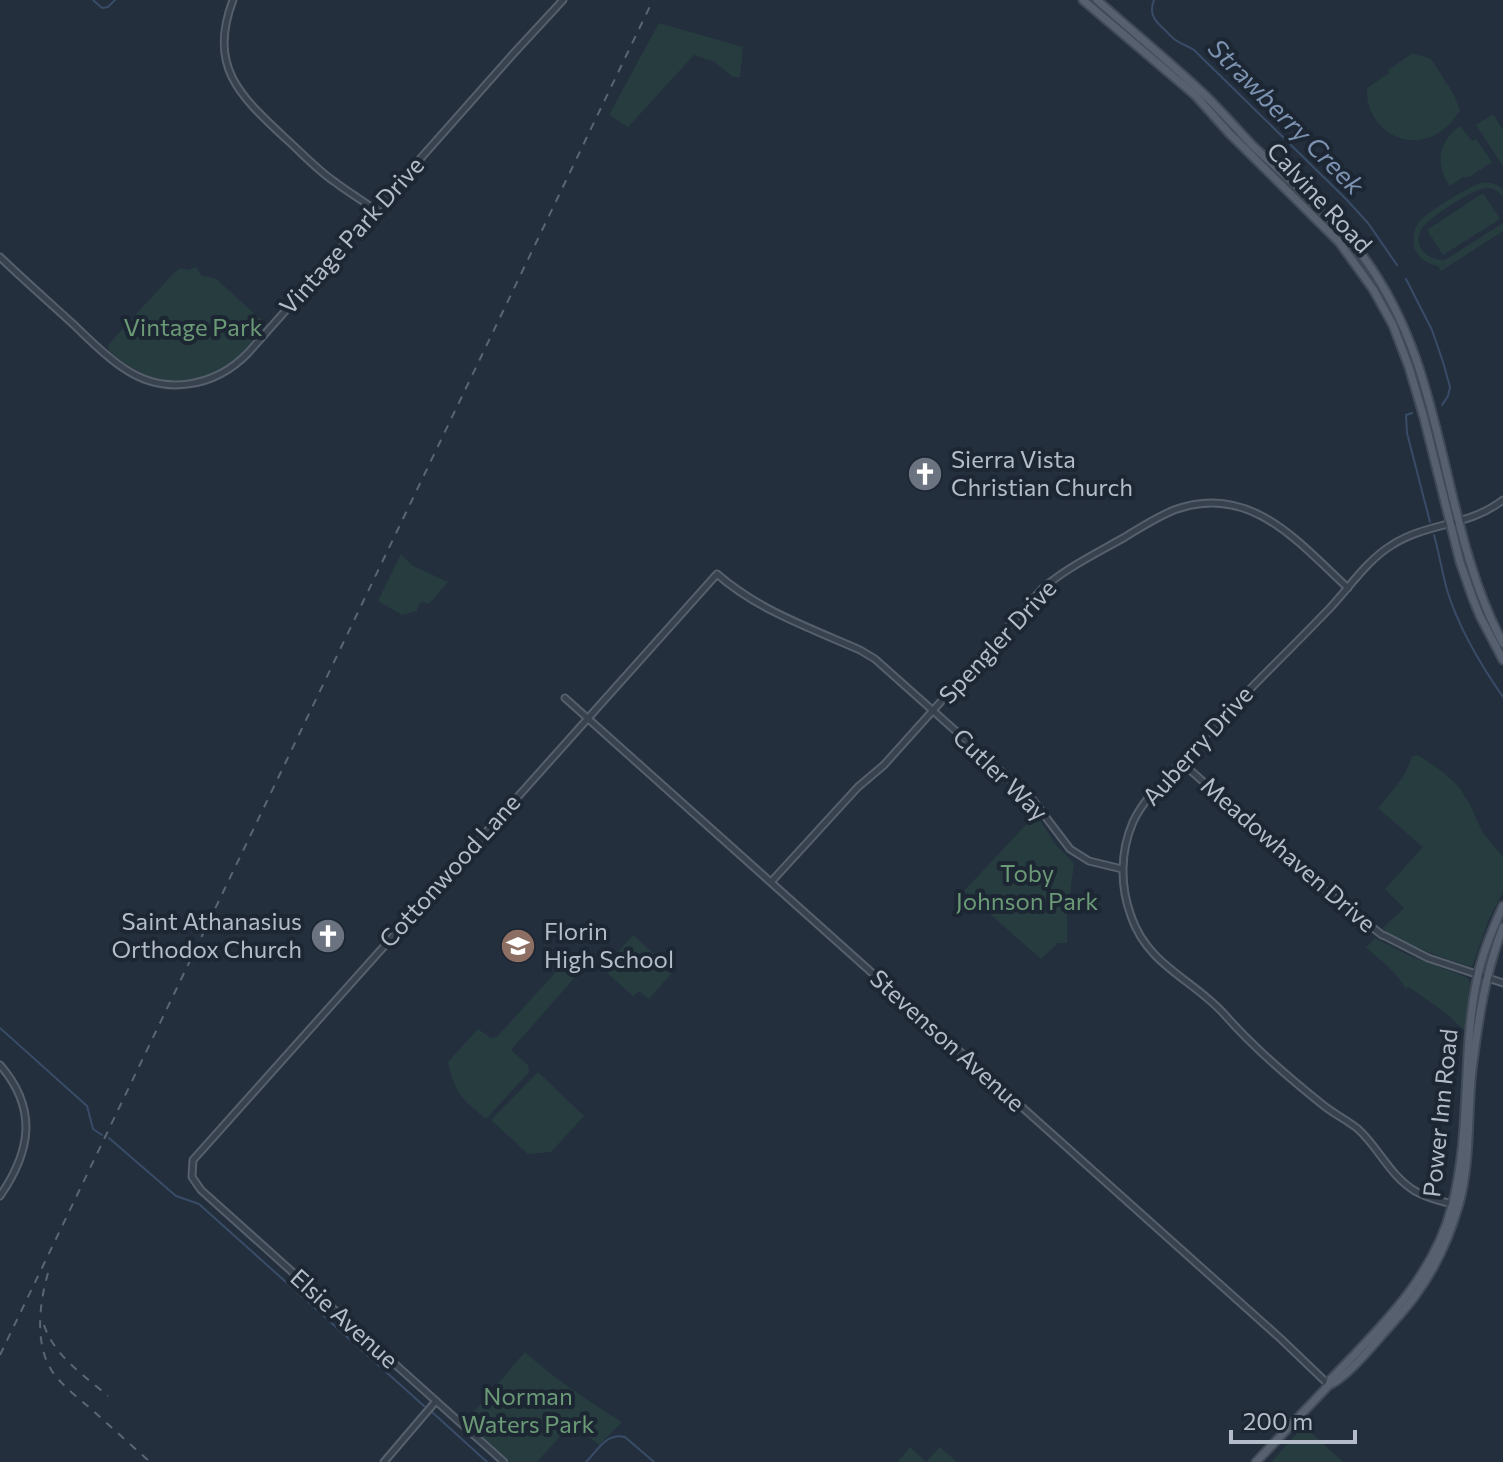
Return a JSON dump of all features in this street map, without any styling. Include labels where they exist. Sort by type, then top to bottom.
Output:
[{"type":"main road","name":"Calvine Road","points":[[1083,0],[1129,40],[1199,90],[1330,219],[1382,284],[1416,356],[1456,523],[1460,562],[1480,616],[1503,660]]},
{"type":"main road","name":"Calvine Road","points":[[1097,0],[1339,242],[1373,289],[1393,325],[1409,367],[1456,523],[1487,612],[1503,643]]},
{"type":"main road","name":"Power Inn Road","points":[[1455,1206],[1477,975],[1503,906]]},
{"type":"main road","name":"Power Inn Road","points":[[1256,1462],[1329,1385],[1336,1382],[1366,1352],[1417,1293],[1434,1266],[1455,1206],[1468,1153],[1472,1070],[1486,978],[1503,927]]},
{"type":"street","points":[[233,0],[224,29],[224,48],[229,71],[238,90],[250,105],[333,181],[375,210]]},
{"type":"street","name":"Vintage Park Drive","points":[[0,257],[125,370],[156,384],[196,384],[218,376],[241,360],[563,0]]},
{"type":"street","name":"Auberry Drive","points":[[1455,1206],[1416,1191],[1405,1183],[1359,1130],[1323,1105],[1245,1037],[1204,994],[1159,960],[1142,940],[1132,920],[1124,892],[1122,869],[1131,829],[1155,789],[1375,558],[1390,546],[1422,531],[1456,523],[1489,510],[1503,500]]},
{"type":"street","name":"Spengler Drive","points":[[771,882],[858,787],[880,769],[934,711],[1031,600],[1049,583],[1155,519],[1183,507],[1203,504],[1242,507],[1281,527],[1348,588]]},
{"type":"street","name":"Cutler Way","points":[[717,574],[755,603],[875,659],[1032,799],[1070,849],[1089,861],[1122,869]]},
{"type":"street","name":"Cottonwood Lane","points":[[191,1171],[193,1160],[203,1148],[717,574]]},
{"type":"street","name":"Stevenson Avenue","points":[[565,698],[1329,1385]]},
{"type":"street","name":"Meadowhaven Drive","points":[[1181,762],[1375,931],[1428,958],[1503,983]]},
{"type":"street","points":[[0,1065],[19,1095],[26,1133],[18,1167],[0,1196]]},
{"type":"street","name":"Elsie Avenue","points":[[191,1171],[201,1190],[504,1462]]},
{"type":"street","points":[[384,1462],[436,1401]]},
{"type":"green space","points":[[659,23],[743,47],[740,77],[733,77],[715,62],[694,55],[628,127],[609,115]]},
{"type":"green space","points":[[1413,53],[1431,59],[1460,110],[1443,130],[1416,140],[1403,139],[1381,126],[1368,103],[1367,88]]},
{"type":"green space","points":[[1493,114],[1503,130],[1503,166],[1476,125]]},
{"type":"green space","points":[[1460,126],[1472,141],[1476,139],[1492,162],[1450,186],[1442,170],[1441,154],[1447,139]]},
{"type":"green space","points":[[1480,183],[1498,185],[1503,189],[1503,196],[1496,190],[1486,188],[1462,198],[1426,223],[1419,234],[1420,246],[1432,258],[1445,260],[1503,223],[1503,231],[1441,271],[1438,266],[1423,260],[1416,251],[1413,240],[1416,228],[1424,217],[1439,206]]},
{"type":"green space","points":[[1483,193],[1500,219],[1443,255],[1427,230]]},
{"type":"green space","name":"Vintage Park","points":[[196,267],[202,276],[215,278],[267,325],[242,354],[217,372],[201,378],[169,381],[138,371],[109,351],[108,345],[171,276],[180,268],[188,270]]},
{"type":"green space","points":[[401,554],[413,566],[448,582],[429,604],[423,602],[417,611],[402,615],[378,601]]},
{"type":"green space","points":[[1418,755],[1459,787],[1483,833],[1503,857],[1503,892],[1489,919],[1472,967],[1426,951],[1382,929],[1404,908],[1385,889],[1423,847],[1378,808],[1402,777],[1412,756]]},
{"type":"green space","name":"Toby Johnson Park","points":[[1036,814],[1056,845],[1074,863],[1067,943],[1058,943],[1041,959],[964,891]]},
{"type":"green space","points":[[633,935],[663,962],[661,965],[671,974],[649,999],[639,991],[633,996],[603,969]]},
{"type":"green space","points":[[1375,938],[1470,981],[1465,1031],[1446,1013],[1409,987],[1405,988],[1393,971],[1366,947]]},
{"type":"green space","points":[[563,964],[576,976],[511,1050],[528,1065],[529,1072],[486,1119],[460,1095],[448,1062],[478,1029],[491,1038],[497,1037]]},
{"type":"green space","points":[[538,1072],[584,1116],[551,1152],[528,1154],[491,1120]]},
{"type":"green space","name":"Norman Waters Park","points":[[525,1352],[572,1389],[622,1422],[599,1445],[572,1423],[537,1462],[511,1462],[465,1422]]},
{"type":"green space","points":[[1304,1426],[1343,1462],[1271,1462]]},
{"type":"green space","points":[[910,1447],[926,1462],[898,1462]]},
{"type":"green space","points":[[940,1447],[957,1462],[926,1462]]},
{"type":"waterway","points":[[93,0],[102,8],[115,0]]},
{"type":"waterway","name":"Strawberry Creek","points":[[1154,0],[1153,14],[1159,25],[1174,39],[1194,50],[1345,198],[1368,223],[1397,265]]},
{"type":"waterway","name":"Strawberry Creek","points":[[1406,279],[1432,330],[1443,362],[1450,387],[1442,405]]},
{"type":"waterway","name":"Strawberry Creek","points":[[1412,413],[1406,415],[1407,433],[1430,522]]},
{"type":"waterway","name":"Strawberry Creek","points":[[1434,535],[1447,590],[1458,619],[1478,659],[1503,697]]},
{"type":"waterway","points":[[0,1028],[87,1106],[93,1129],[102,1135]]},
{"type":"waterway","points":[[109,1138],[176,1196],[199,1204],[424,1406]]},
{"type":"waterway","points":[[432,1412],[487,1462]]},
{"type":"waterway","points":[[586,1462],[603,1443],[619,1436],[625,1437],[654,1462]]},
{"type":"railway","points":[[0,1355],[653,0]]},
{"type":"railway","points":[[48,1273],[40,1325],[43,1351],[48,1363],[67,1388],[150,1462]]},
{"type":"railway","points":[[44,1325],[63,1356],[108,1396]]},
{"type":"place","name":"Sierra Vista Christian Church","points":[[925,474]]},
{"type":"place","name":"Saint Athanasius Orthodox Church","points":[[328,936]]},
{"type":"place","name":"Florin High School","points":[[518,946]]}]
